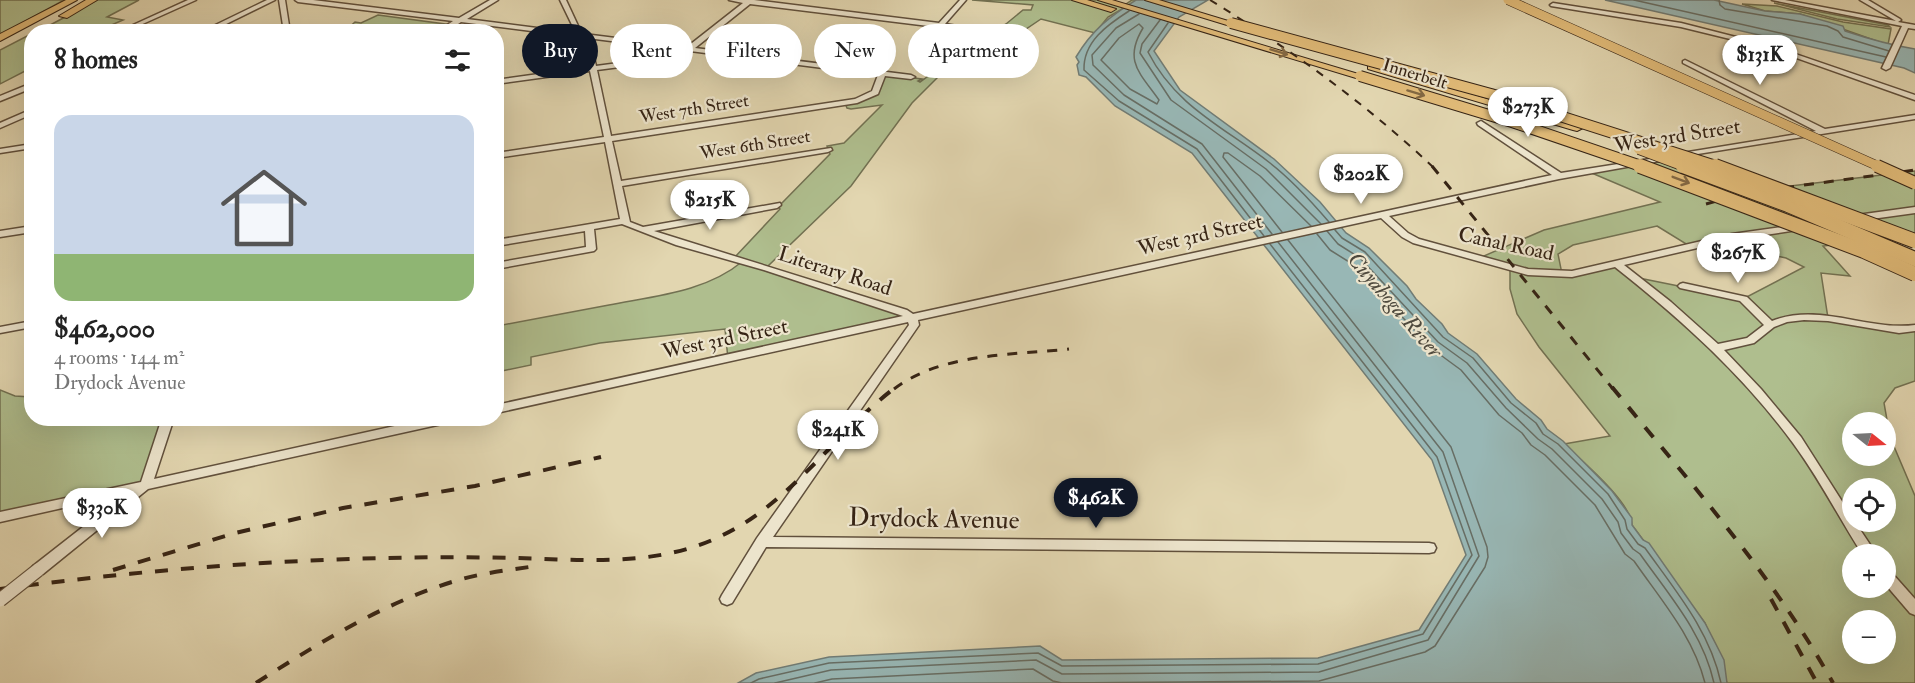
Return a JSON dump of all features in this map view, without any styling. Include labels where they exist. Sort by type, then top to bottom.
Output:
[{"type":"highway","points":[[41,24],[72,0]]},
{"type":"highway","points":[[43,24],[93,0]]},
{"type":"highway","points":[[44,24],[99,0]]},
{"type":"highway","points":[[1076,0],[1228,41],[1259,46]]},
{"type":"highway","name":"Innerbelt","points":[[1102,0],[1590,148],[1782,220],[1915,274]]},
{"type":"highway","name":"Innerbelt","points":[[1149,0],[1576,128],[1651,153],[1778,201],[1915,259]]},
{"type":"highway","points":[[1231,23],[1475,90],[1659,145],[1797,193],[1915,241]]},
{"type":"highway","points":[[0,38],[24,31]]},
{"type":"highway","points":[[0,49],[24,35]]},
{"type":"highway","points":[[1576,128],[1658,151],[1745,182],[1915,249]]},
{"type":"highway","points":[[1782,220],[1915,282]]},
{"type":"main road","points":[[1508,0],[1915,183]]},
{"type":"street","points":[[141,24],[193,0]]},
{"type":"street","points":[[221,24],[272,0]]},
{"type":"street","points":[[282,0],[286,24]]},
{"type":"street","points":[[298,0],[482,24]]},
{"type":"street","points":[[453,24],[495,0]]},
{"type":"street","points":[[564,0],[575,24]]},
{"type":"street","points":[[732,0],[934,24]]},
{"type":"street","points":[[943,24],[962,0]]},
{"type":"street","points":[[1775,0],[1915,27]]},
{"type":"street","points":[[1863,0],[1906,25]]},
{"type":"street","points":[[693,46],[750,1]]},
{"type":"street","points":[[1553,5],[1681,25],[1773,48],[1915,98]]},
{"type":"street","points":[[1886,68],[1906,25]]},
{"type":"street","points":[[505,27],[522,29]]},
{"type":"street","points":[[693,50],[814,65]]},
{"type":"street","points":[[1685,62],[1824,132]]},
{"type":"street","points":[[504,81],[526,78]]},
{"type":"street","points":[[504,242],[625,221],[597,78]]},
{"type":"street","name":"West 7th Street","points":[[504,155],[857,101],[875,92],[880,78]]},
{"type":"street","points":[[0,99],[24,88]]},
{"type":"street","points":[[0,126],[24,115]]},
{"type":"street","name":"West 3rd Street","points":[[504,407],[1559,176],[1915,117]]},
{"type":"street","points":[[1481,123],[1559,176]]},
{"type":"street","points":[[0,150],[24,147]]},
{"type":"street","name":"West 6th Street","points":[[617,184],[828,150]]},
{"type":"street","points":[[639,230],[777,205]]},
{"type":"street","name":"Canal Road","points":[[1382,214],[1405,235],[1416,241],[1520,270],[1572,274],[1732,237],[1915,210]]},
{"type":"street","name":"Literary Road","points":[[625,221],[629,226],[639,230],[809,281],[903,312],[912,318]]},
{"type":"street","points":[[504,265],[591,249],[589,227]]},
{"type":"street","points":[[0,234],[24,230]]},
{"type":"street","points":[[1618,265],[1716,348],[1752,384],[1791,432],[1863,544]]},
{"type":"street","points":[[1683,286],[1743,299],[1770,325]]},
{"type":"street","points":[[1716,348],[1750,341],[1770,325],[1785,319],[1804,317],[1828,318],[1899,330],[1915,328]]},
{"type":"street","points":[[727,599],[762,542],[914,325],[912,318]]},
{"type":"street","points":[[0,330],[24,326]]},
{"type":"street","points":[[0,600],[146,484],[165,426]]},
{"type":"street","points":[[0,517],[414,426]]},
{"type":"street","name":"Drydock Avenue","points":[[762,542],[1429,548]]},
{"type":"street","points":[[1896,587],[1915,609]]},
{"type":"green space","points":[[0,0],[64,0],[0,35]]},
{"type":"green space","points":[[97,0],[139,0],[107,17],[123,20],[114,24],[52,24]]},
{"type":"green space","points":[[972,0],[1100,0],[1123,6],[1132,0],[1138,0],[1108,17],[1095,33],[1041,19],[1034,24],[1006,24],[1023,10],[1031,10],[1033,5]]},
{"type":"green space","points":[[1774,3],[1888,25],[1890,27],[1837,19]]},
{"type":"green space","points":[[1742,4],[1777,6],[1843,22],[1891,29],[1888,45],[1800,14],[1765,11]]},
{"type":"green space","points":[[378,15],[445,24],[353,24],[361,23]]},
{"type":"green space","points":[[24,38],[24,72],[0,84],[0,50]]},
{"type":"green space","points":[[896,76],[922,79],[918,81],[925,78],[937,78],[912,103],[851,186],[767,267],[912,318],[728,359],[725,329],[600,343],[531,357],[531,365],[504,371],[504,325],[679,291],[713,280],[729,271],[743,261],[734,258],[780,209],[777,205],[780,205],[830,154],[827,146],[844,143],[882,105],[851,109],[847,108],[845,103],[872,95],[880,78],[896,78]]},
{"type":"green space","points":[[1687,155],[1782,187],[1915,171],[1915,241],[1904,237],[1823,246],[1850,276],[1821,273],[1828,318],[1880,328],[1915,328],[1915,381],[1895,388],[1884,403],[1886,412],[1842,412],[1842,466],[1896,466],[1896,451],[1915,496],[1915,683],[1727,683],[1705,623],[1632,525],[1630,516],[1615,494],[1564,444],[1610,436],[1539,347],[1517,314],[1510,289],[1510,269],[1477,259],[1544,230],[1660,202],[1587,171]],"holes":[[[1657,226],[1691,247],[1709,242],[1786,258],[1804,267],[1743,299],[1634,277],[1618,265],[1562,274],[1558,254],[1573,245]]]},
{"type":"green space","points":[[0,390],[15,396],[24,397],[24,426],[165,426],[146,484],[0,517]]},
{"type":"water","name":"Cuyahoga River","points":[[1136,0],[1208,0],[1179,17],[1154,51],[1180,90],[1274,159],[1320,202],[1346,233],[1369,248],[1407,286],[1448,333],[1477,354],[1516,399],[1563,441],[1612,491],[1632,518],[1632,525],[1643,540],[1649,543],[1705,623],[1724,660],[1727,683],[738,683],[756,673],[829,657],[1040,646],[1062,660],[1318,658],[1419,630],[1466,555],[1432,460],[1192,153],[1115,106],[1086,77],[1079,75],[1077,65],[1079,62],[1076,57],[1088,39],[1110,18]]},
{"type":"water","points":[[1605,0],[1714,0],[1765,11],[1800,14],[1843,26],[1845,31],[1863,37],[1915,49],[1915,73],[1904,68]]},
{"type":"railway","points":[[1210,0],[1326,78],[1381,121],[1432,166]]},
{"type":"railway","points":[[1432,166],[1613,389]]},
{"type":"railway","points":[[1706,204],[1746,193],[1915,170]]},
{"type":"railway","points":[[894,389],[933,368],[955,362],[1069,349]]},
{"type":"railway","points":[[0,589],[95,577],[287,562],[434,557],[595,560],[672,553],[721,536],[746,522],[769,505],[896,387]]},
{"type":"railway","points":[[1612,387],[1757,567],[1809,643],[1833,683]]},
{"type":"railway","points":[[113,570],[235,533],[343,508],[475,486],[601,457]]},
{"type":"railway","points":[[256,683],[352,625],[428,590],[465,578],[536,566]]},
{"type":"railway","points":[[1771,599],[1817,683]]}]
